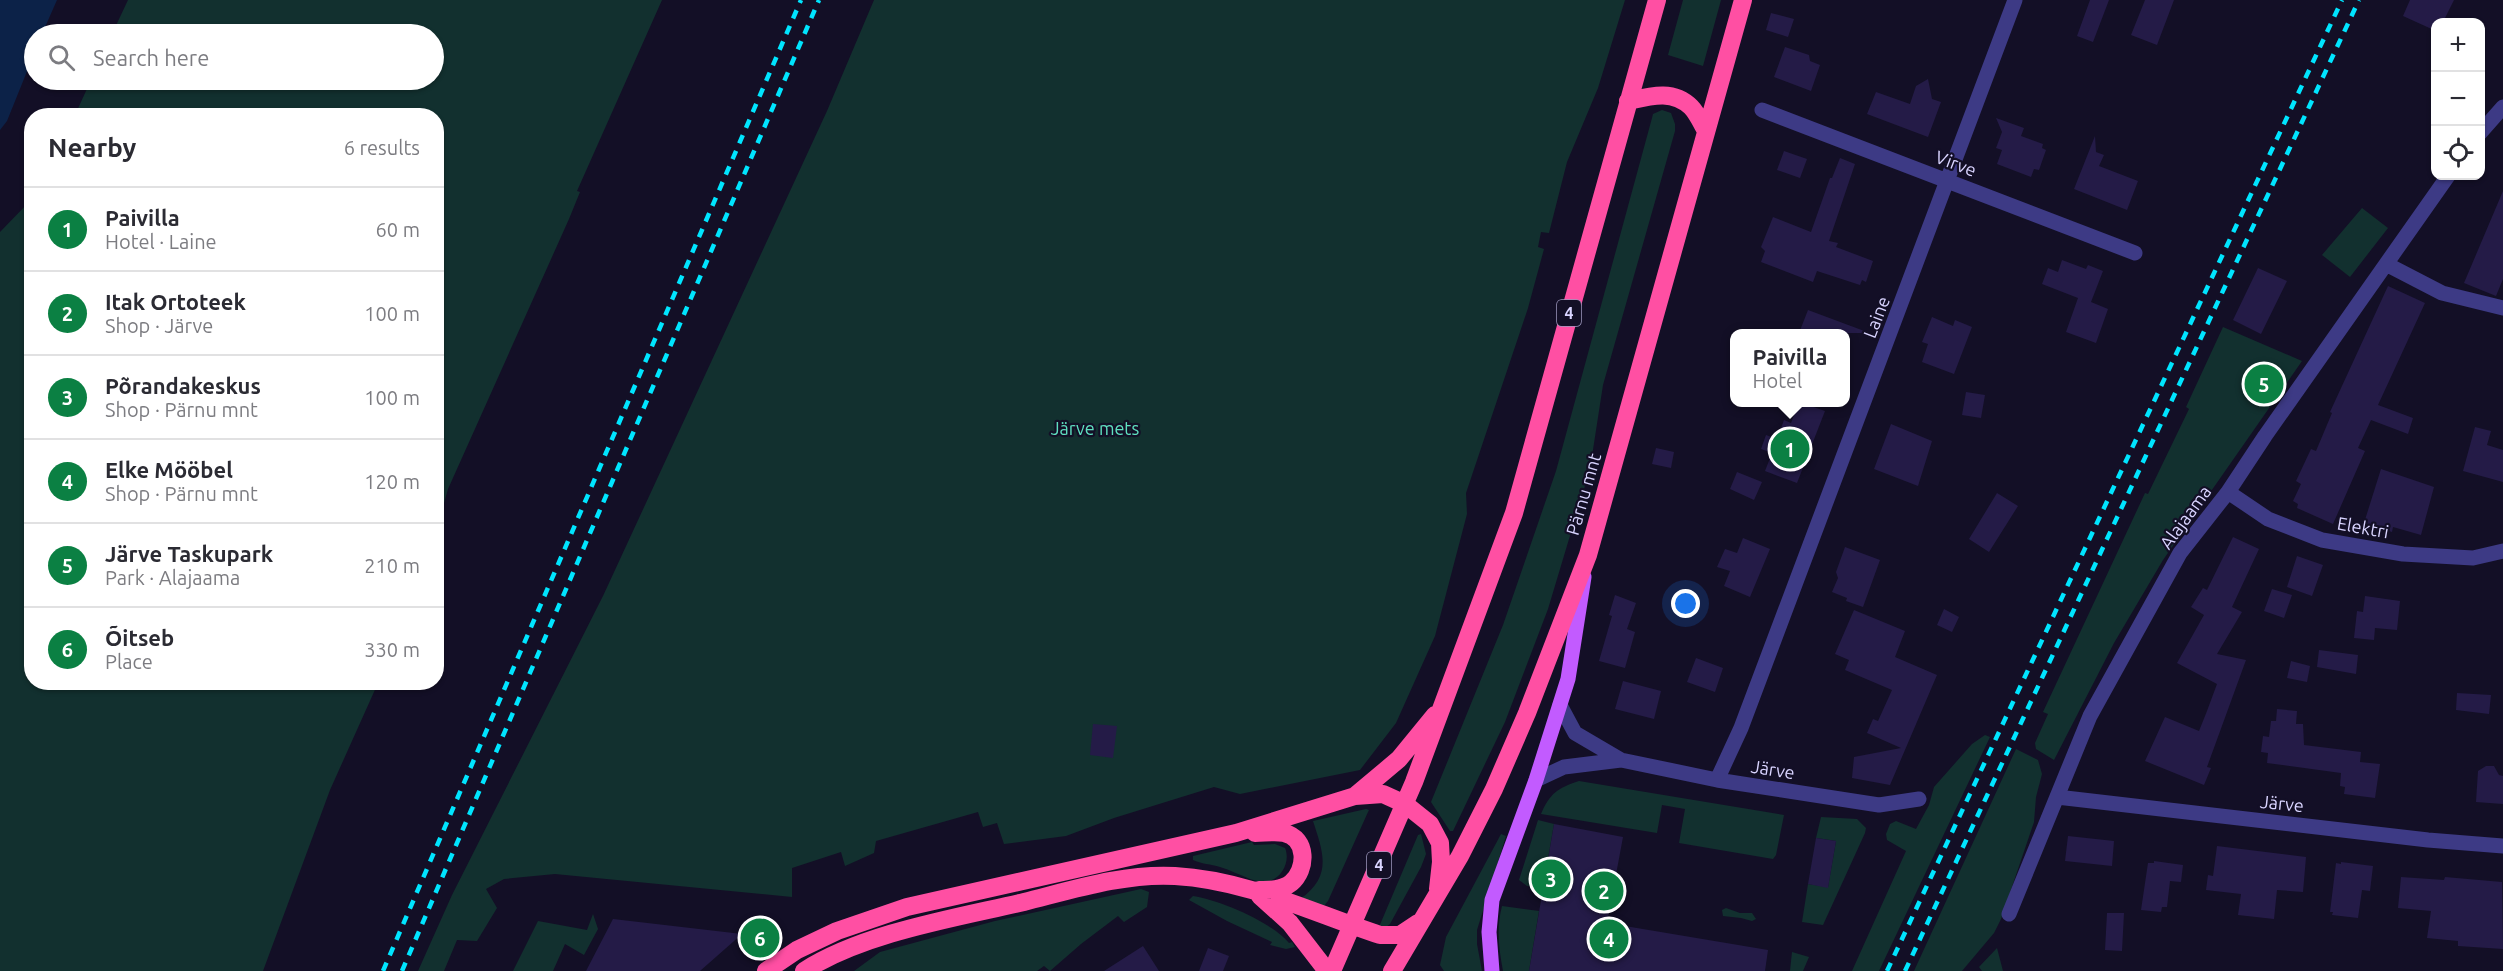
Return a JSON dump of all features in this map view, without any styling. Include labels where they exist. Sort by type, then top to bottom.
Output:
[{"type":"highway","name":"4","points":[[1332,971],[1406,804],[1446,702],[1514,513],[1657,0]]},
{"type":"highway","name":"Pärnu mnt","points":[[1392,971],[1464,847],[1503,767],[1531,703],[1588,555],[1743,0]]},
{"type":"highway","points":[[1628,101],[1653,94],[1672,95],[1692,107],[1706,132]]},
{"type":"highway","points":[[1355,796],[1399,759],[1446,702]]},
{"type":"highway","points":[[766,971],[797,950],[837,931],[908,907],[1236,833],[1355,796],[1383,794],[1406,804],[1430,824],[1440,843],[1441,862],[1437,896]]},
{"type":"highway","points":[[1236,833],[1284,833],[1298,842],[1302,851],[1302,868],[1290,884],[1277,889],[1254,891]]},
{"type":"highway","points":[[804,971],[828,958],[894,934],[1062,893],[1145,876],[1176,876],[1210,880],[1254,891],[1380,935],[1400,935],[1420,922]]},
{"type":"highway","points":[[1254,891],[1295,928],[1327,971]]},
{"type":"main road","points":[[1492,971],[1489,932],[1492,900],[1536,780],[1568,679],[1588,555]]},
{"type":"street","name":"Laine","points":[[1717,780],[1742,728],[2015,0]]},
{"type":"street","points":[[2485,128],[2503,107]]},
{"type":"street","name":"Virve","points":[[1762,110],[2135,253]]},
{"type":"street","name":"Alajaama","points":[[2009,914],[2090,716],[2180,554],[2228,492],[2445,180]]},
{"type":"street","points":[[2386,264],[2442,293],[2503,308]]},
{"type":"street","name":"Elektri","points":[[2228,492],[2268,519],[2322,540],[2403,554],[2473,558],[2503,551]]},
{"type":"street","name":"Järve","points":[[1560,705],[1575,733],[1621,760],[1717,780],[1879,805],[1919,799]]},
{"type":"street","name":"Järve","points":[[1536,780],[1563,767],[1621,760]]},
{"type":"street","name":"Järve","points":[[2056,796],[2428,840],[2503,846]]},
{"type":"green space","points":[[128,0],[662,0],[577,191],[580,192],[569,219],[448,489],[444,503],[444,108],[78,108],[86,90],[444,90],[444,24],[117,24]]},
{"type":"green space","name":"Järve mets","points":[[874,0],[1625,0],[1598,88],[1567,162],[1549,233],[1541,232],[1538,247],[1544,249],[1528,308],[1466,493],[1467,514],[1435,636],[1396,723],[1360,770],[1240,794],[1214,787],[1114,818],[1066,836],[1004,844],[997,823],[983,827],[978,812],[876,841],[874,853],[845,866],[841,852],[792,868],[792,897],[555,874],[504,879],[486,889],[497,908],[477,941],[457,940],[444,971],[418,971],[452,895],[603,596],[827,111]]},
{"type":"green space","points":[[1683,0],[1721,0],[1703,66],[1668,55]]},
{"type":"green space","points":[[1662,110],[1671,113],[1675,131],[1603,385],[1590,469],[1548,609],[1505,722],[1453,831],[1450,831],[1431,802],[1503,625],[1556,471],[1653,114]]},
{"type":"green space","points":[[24,207],[24,690],[375,690],[330,790],[263,971],[0,971],[0,232]]},
{"type":"green space","points":[[2362,208],[2388,228],[2350,277],[2322,255]]},
{"type":"green space","points":[[2223,327],[2302,361],[2163,560],[2114,643],[2054,760],[2036,749],[2035,743],[2048,714],[2043,712],[2145,493],[2148,494],[2189,409],[2186,407]]},
{"type":"green space","points":[[1985,735],[1990,737],[1879,971],[1852,971],[1906,851],[1887,840],[1886,834],[1890,824],[1896,821],[1916,829],[1929,805],[1934,787],[1972,744]]},
{"type":"green space","points":[[2016,749],[2038,760],[2042,774],[2036,797],[2034,822],[2001,919],[1994,933],[1962,971],[1914,971]]},
{"type":"green space","points":[[1579,781],[1784,815],[1776,855],[1773,859],[1679,843],[1685,809],[1662,805],[1657,833],[1541,814],[1556,792]]},
{"type":"green space","points":[[1369,810],[1328,901],[1323,907],[1300,899],[1317,881],[1323,863],[1313,821]]},
{"type":"green space","points":[[1821,817],[1857,819],[1866,828],[1823,925],[1802,922],[1808,884],[1828,887],[1836,841],[1816,838]]},
{"type":"green space","points":[[1538,820],[1554,824],[1543,888],[1527,886],[1519,880]]},
{"type":"green space","points":[[1421,834],[1426,854],[1421,867],[1390,924],[1386,927],[1379,927],[1418,835]]},
{"type":"green space","points":[[1501,834],[1506,836],[1477,930],[1482,971],[1444,971],[1440,965],[1446,937]]},
{"type":"green space","points":[[1252,842],[1254,845],[1275,844],[1285,848],[1287,859],[1283,870],[1270,881],[1250,879],[1224,868],[1193,860],[1193,856]]},
{"type":"green space","points":[[1141,889],[1149,892],[1147,907],[1124,922],[1118,916],[1050,971],[1044,966],[1037,971],[854,971],[880,952],[995,921]]},
{"type":"green space","points":[[1193,896],[1218,902],[1245,913],[1270,927],[1289,943],[1292,942],[1295,947],[1286,949],[1270,945],[1272,942],[1189,900]]},
{"type":"green space","points":[[1502,906],[1539,911],[1529,971],[1503,971],[1499,947]]},
{"type":"green space","points":[[1726,908],[1740,913],[1752,913],[1756,919],[1752,921],[1723,916],[1722,910]]},
{"type":"green space","points":[[593,914],[598,929],[584,955],[565,944],[553,971],[513,971],[538,921],[587,930]]},
{"type":"green space","points":[[1997,948],[2003,971],[1982,971],[1979,967]]},
{"type":"green space","points":[[1792,952],[1809,957],[1803,971],[1790,971]]},
{"type":"water","points":[[0,0],[57,0],[46,24],[24,24],[24,79],[7,121],[0,130]]},
{"type":"building","points":[[2090,0],[2109,0],[2093,42],[2077,36]]},
{"type":"building","points":[[2145,0],[2174,0],[2157,45],[2131,35]]},
{"type":"building","points":[[2410,0],[2454,0],[2445,18],[2431,18],[2431,29],[2403,16]]},
{"type":"building","points":[[1771,13],[1794,19],[1788,37],[1766,30]]},
{"type":"building","points":[[1785,47],[1809,55],[1810,61],[1820,65],[1811,91],[1774,77]]},
{"type":"building","points":[[1928,79],[1932,99],[1941,102],[1928,137],[1867,114],[1876,92],[1910,104],[1916,86]]},
{"type":"building","points":[[1996,118],[2024,128],[2021,136],[2043,144],[2042,148],[2046,150],[2039,170],[2034,169],[2031,177],[1997,164],[2002,150],[1996,148],[2002,132]]},
{"type":"building","points":[[2095,136],[2096,152],[2104,155],[2099,166],[2138,181],[2127,210],[2074,189]]},
{"type":"building","points":[[1784,151],[1807,159],[1800,178],[1777,170]]},
{"type":"building","points":[[1840,158],[1855,164],[1829,241],[1838,243],[1836,247],[1873,261],[1866,282],[1862,280],[1860,285],[1817,271],[1813,282],[1761,262],[1765,251],[1761,247],[1773,217],[1811,232],[1830,178]]},
{"type":"building","points":[[2503,191],[2503,279],[2496,296],[2464,283]]},
{"type":"building","points":[[2062,260],[2086,269],[2088,265],[2103,271],[2091,302],[2108,309],[2096,343],[2066,332],[2078,298],[2042,284],[2048,268],[2058,272]]},
{"type":"building","points":[[2258,268],[2287,281],[2261,334],[2233,320]]},
{"type":"building","points":[[2388,286],[2425,303],[2378,405],[2413,418],[2408,434],[2371,420],[2358,448],[2365,451],[2333,524],[2297,508],[2298,504],[2293,501],[2301,484],[2296,481],[2311,449],[2316,451],[2332,413],[2330,412]]},
{"type":"building","points":[[1808,310],[1867,332],[1850,333],[1850,329],[1801,329]]},
{"type":"building","points":[[1932,317],[1953,326],[1955,320],[1972,327],[1954,374],[1922,362],[1928,344],[1922,342]]},
{"type":"building","points":[[1966,392],[1985,395],[1981,418],[1962,415]]},
{"type":"building","points":[[1797,407],[1813,407],[1825,411],[1797,483],[1765,471],[1772,453],[1761,449],[1766,435],[1777,439],[1784,420],[1791,423]]},
{"type":"building","points":[[1891,424],[1932,441],[1918,486],[1874,469]]},
{"type":"building","points":[[2475,427],[2491,431],[2487,445],[2503,450],[2503,482],[2463,471]]},
{"type":"building","points":[[1656,448],[1674,452],[1671,468],[1652,464]]},
{"type":"building","points":[[2381,469],[2434,487],[2421,535],[2393,527],[2392,532],[2364,523]]},
{"type":"building","points":[[1737,472],[1762,482],[1754,500],[1730,489]]},
{"type":"building","points":[[1997,493],[2018,506],[1989,552],[1969,539]]},
{"type":"building","points":[[2233,537],[2259,549],[2232,607],[2242,612],[2217,654],[2246,660],[2207,767],[2211,768],[2204,785],[2145,761],[2165,717],[2199,731],[2207,711],[2217,684],[2177,663],[2204,615],[2191,607],[2203,588],[2207,590]]},
{"type":"building","points":[[1743,538],[1770,549],[1750,597],[1724,586],[1730,571],[1717,567],[1725,549],[1737,553]]},
{"type":"building","points":[[1845,547],[1880,560],[1863,607],[1846,601],[1847,598],[1832,592],[1838,578],[1836,572]]},
{"type":"building","points":[[2297,556],[2323,565],[2312,596],[2287,587]]},
{"type":"building","points":[[2272,589],[2292,595],[2284,618],[2264,611]]},
{"type":"building","points":[[1615,595],[1636,603],[1627,629],[1635,632],[1625,668],[1599,661],[1612,616],[1609,615]]},
{"type":"building","points":[[2365,596],[2400,601],[2397,630],[2375,628],[2374,640],[2354,638],[2357,611],[2363,612]]},
{"type":"building","points":[[1944,609],[1959,617],[1952,632],[1937,625]]},
{"type":"building","points":[[1854,610],[1905,631],[1895,657],[1937,675],[1890,785],[1852,778],[1854,757],[1901,748],[1867,733],[1873,719],[1878,721],[1892,690],[1845,670],[1849,660],[1835,654]]},
{"type":"building","points":[[2319,650],[2358,655],[2356,674],[2317,667]]},
{"type":"building","points":[[1696,658],[1723,668],[1715,692],[1687,682]]},
{"type":"building","points":[[2291,661],[2310,666],[2307,682],[2287,678]]},
{"type":"building","points":[[1623,681],[1661,691],[1654,719],[1615,709]]},
{"type":"building","points":[[2457,693],[2491,695],[2489,714],[2456,710]]},
{"type":"building","points":[[2277,709],[2297,711],[2296,724],[2303,724],[2304,745],[2361,752],[2360,762],[2380,764],[2375,798],[2344,794],[2345,787],[2340,786],[2341,773],[2267,763],[2268,753],[2261,752],[2263,736],[2269,737],[2271,721],[2276,721]]},
{"type":"building","points":[[1093,724],[1117,726],[1113,758],[1090,755]]},
{"type":"building","points":[[2486,766],[2494,766],[2499,775],[2503,776],[2503,804],[2476,802],[2478,771]]},
{"type":"building","points":[[1554,824],[1623,837],[1607,923],[1768,950],[1765,971],[1529,971]]},
{"type":"building","points":[[2068,836],[2114,841],[2112,866],[2065,861]]},
{"type":"building","points":[[1816,838],[1836,841],[1828,888],[1808,884]]},
{"type":"building","points":[[2217,846],[2306,857],[2303,892],[2277,890],[2274,919],[2238,915],[2241,894],[2206,890],[2208,875],[2213,876]]},
{"type":"building","points":[[2154,861],[2183,865],[2181,882],[2170,881],[2167,907],[2162,907],[2161,912],[2141,910],[2148,863],[2154,863]]},
{"type":"building","points":[[2341,862],[2373,866],[2370,891],[2362,890],[2358,918],[2332,915],[2333,912],[2330,912],[2336,863],[2341,864]]},
{"type":"building","points":[[2401,877],[2444,880],[2445,877],[2502,882],[2503,949],[2458,946],[2458,941],[2427,938],[2431,911],[2398,908]]},
{"type":"building","points":[[2107,913],[2124,913],[2122,951],[2105,950]]},
{"type":"building","points":[[613,919],[742,934],[700,971],[586,971]]},
{"type":"building","points":[[1143,946],[1159,971],[1104,971]]},
{"type":"building","points":[[1208,948],[1229,956],[1223,971],[1199,971]]},
{"type":"railway","points":[[383,971],[801,0]]},
{"type":"railway","points":[[402,971],[819,0]]},
{"type":"railway","points":[[1887,971],[2342,0]]},
{"type":"railway","points":[[1905,971],[2359,0]]},
{"type":"place","name":"Järve Taskupark","points":[[2264,384]]},
{"type":"place","name":"Paivilla","points":[[1790,449]]},
{"type":"place","name":"Põrandakeskus","points":[[1551,879]]},
{"type":"place","name":"Itak Ortoteek","points":[[1604,891]]},
{"type":"place","name":"Õitseb","points":[[760,938]]},
{"type":"place","name":"Elke Mööbel","points":[[1609,939]]}]
